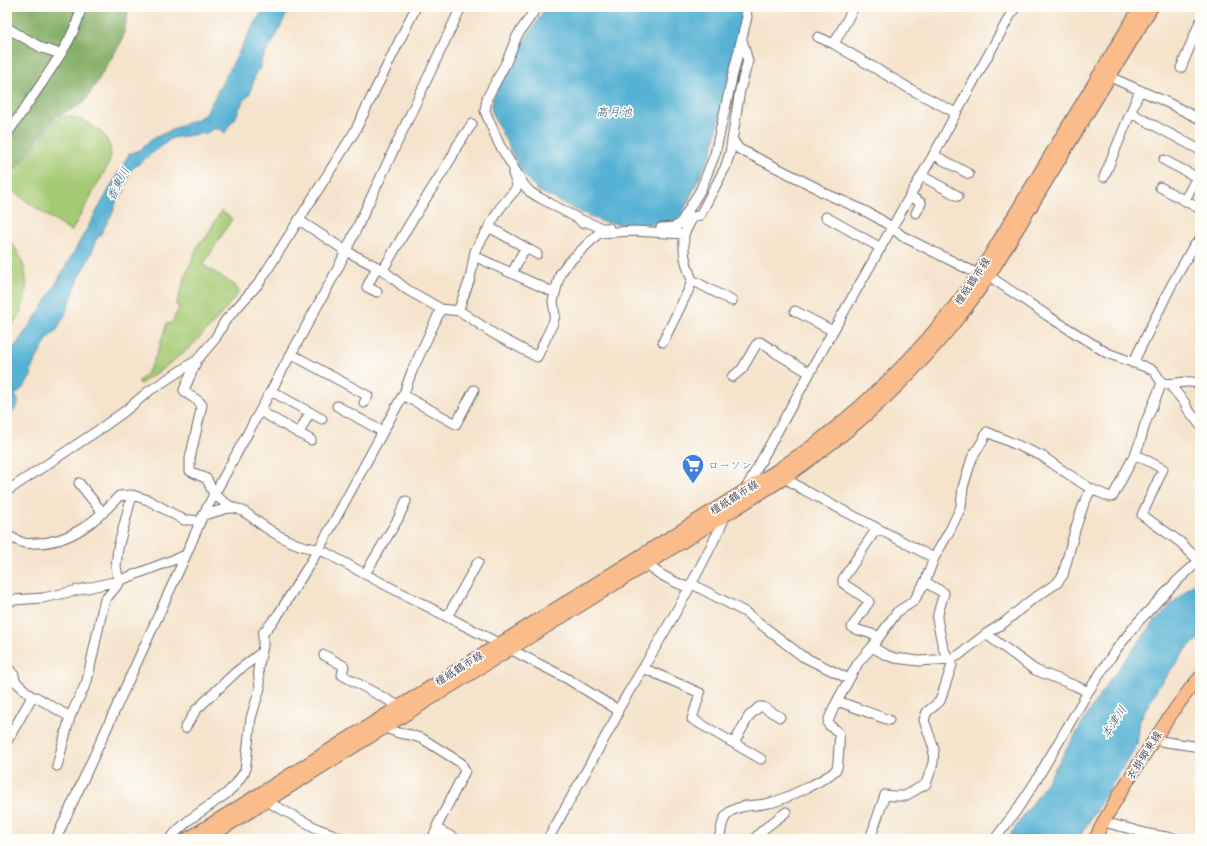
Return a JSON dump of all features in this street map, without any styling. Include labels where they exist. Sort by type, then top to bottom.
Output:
[{"type":"main road","name":"檀紙鶴市線","points":[[206,839],[785,478],[826,449],[858,423],[938,342],[967,308],[983,275],[1140,7]]},
{"type":"main road","name":"檀紙鶴市線","points":[[187,839],[779,469],[816,443],[852,413],[888,381],[983,275],[1110,77],[1152,7]]},
{"type":"main road","name":"衣掛郷東線","points":[[1095,839],[1119,795],[1154,740],[1178,705],[1200,677]]},
{"type":"street","points":[[7,134],[61,54],[79,17],[81,7]]},
{"type":"street","points":[[416,7],[355,131],[259,283],[225,321],[215,339],[197,360],[184,390],[201,402],[202,405],[190,459],[190,471],[207,479],[214,495],[233,508],[237,508],[266,528],[297,545],[308,549],[319,549],[566,678],[618,710]]},
{"type":"street","points":[[538,7],[517,36],[506,63],[490,92],[486,104],[486,111],[496,138],[512,168],[530,192],[579,218],[602,228],[684,234]]},
{"type":"street","points":[[579,218],[583,224],[599,233],[634,231],[644,228],[674,227],[680,224],[701,189],[715,154],[732,78],[748,17],[746,10],[743,7]]},
{"type":"street","points":[[834,44],[854,7]]},
{"type":"street","points":[[548,839],[606,735],[618,710],[690,586],[712,545],[726,514],[745,490],[833,331],[934,155],[1015,7]]},
{"type":"street","points":[[56,839],[202,519],[337,270],[457,8]]},
{"type":"street","points":[[1180,68],[1200,22]]},
{"type":"street","points":[[7,28],[42,48],[61,54]]},
{"type":"street","points":[[818,37],[834,44],[912,90],[956,113]]},
{"type":"street","points":[[663,342],[692,280],[685,261],[683,248],[684,234],[693,217],[700,215],[725,168],[730,153],[740,90],[748,61],[742,40]]},
{"type":"street","points":[[1110,77],[1162,100],[1200,120]]},
{"type":"street","points":[[1104,177],[1140,90]]},
{"type":"street","points":[[1130,113],[1200,150]]},
{"type":"street","points":[[377,292],[367,287],[409,225],[452,157],[456,146],[472,124]]},
{"type":"street","points":[[732,140],[739,149],[817,188],[822,192],[862,210],[892,227],[902,236],[983,275],[1107,353],[1143,366],[1154,372],[1185,403],[1200,425]]},
{"type":"street","points":[[934,155],[969,174]]},
{"type":"street","points":[[1164,160],[1199,176],[1185,200]]},
{"type":"street","points":[[458,311],[470,279],[475,251],[500,208],[516,189],[517,184],[512,168]]},
{"type":"street","points":[[922,176],[958,196]]},
{"type":"street","points":[[1160,187],[1200,209]]},
{"type":"street","points":[[910,196],[921,203],[916,213]]},
{"type":"street","points":[[826,217],[881,248]]},
{"type":"street","points":[[299,220],[346,251],[380,269],[406,289],[441,309],[458,311],[494,334],[537,357],[553,323],[555,315],[553,301],[560,274],[567,264],[599,233]]},
{"type":"street","points":[[489,227],[537,254]]},
{"type":"street","points":[[842,237],[847,229]]},
{"type":"street","points":[[1133,363],[1170,288],[1193,248],[1200,240]]},
{"type":"street","points":[[512,273],[525,248]]},
{"type":"street","points":[[474,256],[555,294]]},
{"type":"street","points":[[692,280],[732,301]]},
{"type":"street","points":[[170,839],[185,824],[226,794],[236,784],[245,771],[251,718],[260,688],[258,669],[263,633],[278,615],[319,549],[403,395],[412,371],[441,309]]},
{"type":"street","points":[[795,311],[833,331]]},
{"type":"street","points":[[732,377],[742,369],[756,345],[760,342],[810,373]]},
{"type":"street","points":[[291,354],[368,396],[364,404]]},
{"type":"street","points":[[7,491],[100,429],[149,391],[197,360]]},
{"type":"street","points":[[1165,384],[1187,381],[1195,381],[1200,384]]},
{"type":"street","points":[[719,839],[725,817],[731,811],[740,807],[770,803],[780,800],[814,784],[832,773],[837,768],[840,736],[838,731],[828,724],[828,719],[858,663],[872,647],[897,612],[914,601],[934,558],[961,507],[963,487],[972,458],[987,432],[1042,456],[1091,489],[1110,497],[1114,496],[1135,454],[1145,424],[1165,384]]},
{"type":"street","points":[[403,395],[456,424],[474,390]]},
{"type":"street","points":[[271,391],[322,419]]},
{"type":"street","points":[[337,406],[383,432]]},
{"type":"street","points":[[260,412],[311,440]]},
{"type":"street","points":[[299,433],[310,412]]},
{"type":"street","points":[[995,839],[1034,784],[1088,692],[1115,650],[1138,622],[1200,561],[1180,542],[1142,515],[1163,469],[1135,454]]},
{"type":"street","points":[[785,478],[804,490],[934,558]]},
{"type":"street","points":[[79,483],[103,514]]},
{"type":"street","points":[[872,647],[895,658],[919,661],[951,659],[959,655],[986,634],[1005,622],[1030,601],[1057,583],[1063,575],[1077,524],[1091,489]]},
{"type":"street","points":[[7,535],[25,543],[45,543],[63,538],[82,529],[103,514],[119,496],[132,495],[148,500],[184,520],[202,519],[233,508]]},
{"type":"street","points":[[57,766],[70,717],[87,681],[105,600],[119,583],[116,566],[118,548],[132,495]]},
{"type":"street","points":[[365,574],[398,519],[406,502]]},
{"type":"street","points":[[876,528],[842,579],[843,583],[869,602],[852,627],[854,629],[879,636]]},
{"type":"street","points":[[7,603],[13,600],[43,598],[118,581],[186,555]]},
{"type":"street","points":[[447,617],[478,562]]},
{"type":"street","points":[[647,564],[652,569],[664,576],[690,586],[745,612],[802,656],[849,679]]},
{"type":"street","points":[[870,839],[885,795],[905,796],[926,784],[933,763],[934,748],[924,720],[927,712],[940,701],[952,665],[951,659],[947,656],[943,648],[938,619],[944,593],[924,582]]},
{"type":"street","points":[[986,634],[1035,670],[1088,692]]},
{"type":"street","points":[[185,728],[196,710],[236,672],[261,653]]},
{"type":"street","points":[[324,655],[344,666],[342,675],[399,706]]},
{"type":"street","points":[[7,667],[14,675],[16,681],[32,697],[36,697],[70,717]]},
{"type":"street","points":[[643,668],[700,693],[692,719],[761,759]]},
{"type":"street","points":[[7,741],[32,697]]},
{"type":"street","points":[[837,701],[853,706],[869,714],[889,720]]},
{"type":"street","points":[[734,743],[749,716],[759,707],[763,707],[780,717]]},
{"type":"street","points":[[386,728],[423,739],[461,763],[465,771],[432,839]]},
{"type":"street","points":[[1154,740],[1200,747]]},
{"type":"street","points":[[266,801],[331,836],[341,839]]},
{"type":"street","points":[[754,839],[786,812]]},
{"type":"street","points":[[1104,822],[1149,834],[1178,839]]},
{"type":"street","points":[[437,829],[456,839]]},
{"type":"green space","points":[[7,7],[129,7],[122,41],[84,103],[57,116],[7,178]]},
{"type":"green space","points":[[60,116],[72,117],[91,125],[104,136],[110,150],[110,158],[107,167],[71,232],[12,191],[8,184],[11,175]]},
{"type":"green space","points":[[221,211],[232,219],[203,265],[235,285],[239,292],[227,308],[198,340],[182,354],[140,384],[138,382],[149,370],[153,362],[167,323],[171,324],[179,308],[176,305],[199,243],[205,239]]},
{"type":"green space","points":[[7,238],[21,259],[25,272],[26,284],[22,309],[16,320],[7,330]]},
{"type":"water","name":"香東川","points":[[265,7],[290,7],[273,42],[261,60],[261,68],[256,72],[250,93],[242,103],[235,119],[225,133],[220,129],[214,129],[206,133],[172,138],[132,169],[129,173],[124,192],[117,200],[113,212],[99,237],[95,241],[94,248],[79,278],[64,317],[58,329],[48,338],[32,367],[31,376],[23,388],[15,395],[18,400],[18,405],[7,420],[7,358],[44,305],[129,154],[140,150],[152,139],[205,115],[248,35]]},
{"type":"water","name":"高月池","points":[[546,7],[733,7],[744,13],[712,151],[681,216],[673,223],[623,224],[603,222],[537,190],[521,171],[491,108],[494,96],[524,42]]},
{"type":"water","name":"本津川","points":[[1200,578],[1200,639],[1189,646],[1158,687],[1140,720],[1137,745],[1078,839],[1007,839],[1038,796],[1106,685],[1155,621]]},
{"type":"place","name":"ローソン","points":[[693,484]]}]
